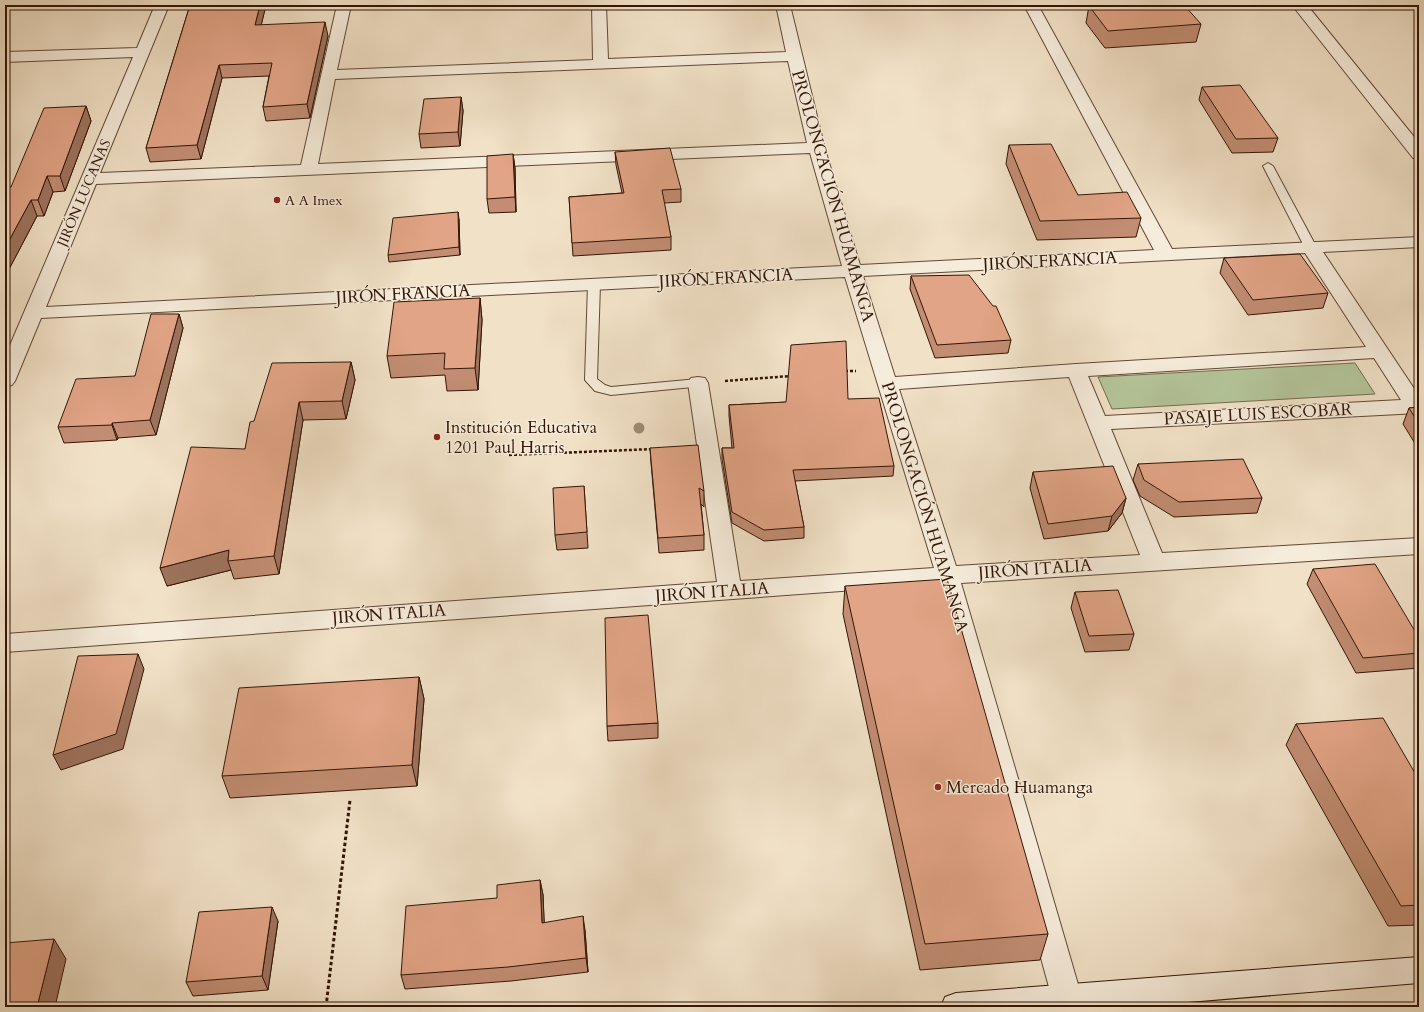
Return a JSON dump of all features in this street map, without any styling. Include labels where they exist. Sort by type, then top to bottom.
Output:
[{"type":"street","name":"JIRÓN LUCANAS","points":[[5,381],[162,5]]},
{"type":"street","points":[[308,170],[344,5]]},
{"type":"street","points":[[599,5],[601,63]]},
{"type":"street","name":"PROLONGACIÓN HUAMANGA","points":[[784,5],[794,56],[816,148],[947,574],[1065,1003]]},
{"type":"street","points":[[1031,5],[1166,255]]},
{"type":"street","points":[[1299,5],[1419,154]]},
{"type":"street","points":[[5,57],[142,52]]},
{"type":"street","points":[[328,75],[794,56]]},
{"type":"street","points":[[89,179],[816,148]]},
{"type":"street","name":"JIRÓN FRANCIA","points":[[33,313],[1419,242]]},
{"type":"street","points":[[1311,248],[1417,406]]},
{"type":"street","points":[[885,376],[1076,370],[1380,352]]},
{"type":"street","points":[[1076,370],[1154,561]]},
{"type":"street","points":[[698,383],[730,590]]},
{"type":"street","name":"PASAJE LUIS ESCOBAR","points":[[1098,423],[1417,406]]},
{"type":"street","name":"JIRÓN ITALIA","points":[[5,643],[350,616],[947,574],[1419,546]]},
{"type":"street","points":[[956,1007],[1065,1003],[1419,970]]},
{"type":"lane","points":[[1268,166],[1311,248]]},
{"type":"lane","points":[[594,284],[591,380],[600,388],[611,391],[698,383]]},
{"type":"path","points":[[844,372],[885,376]]},
{"type":"path","points":[[698,383],[798,375]]},
{"type":"path","points":[[510,455],[660,449]]},
{"type":"path","points":[[326,1007],[350,800]]},
{"type":"green space","points":[[1355,363],[1375,394],[1112,409],[1098,377]]},
{"type":"building","points":[[190,5],[260,5],[255,25],[325,22],[307,104],[263,107],[272,63],[219,65],[197,145],[146,148]]},
{"type":"building","points":[[1184,5],[1201,24],[1108,31],[1089,6]]},
{"type":"building","points":[[1240,85],[1278,138],[1236,139],[1202,87]]},
{"type":"building","points":[[461,97],[458,132],[419,134],[424,99]]},
{"type":"building","points":[[86,106],[60,176],[47,176],[38,200],[31,200],[5,248],[5,187],[11,187],[44,108]]},
{"type":"building","points":[[1051,144],[1078,195],[1127,192],[1141,218],[1040,221],[1009,145]]},
{"type":"building","points":[[670,148],[681,189],[662,190],[671,237],[572,243],[569,197],[624,193],[615,152]]},
{"type":"building","points":[[513,154],[515,197],[487,199],[487,156]]},
{"type":"building","points":[[458,212],[459,247],[388,255],[393,218]]},
{"type":"building","points":[[1300,254],[1328,293],[1253,300],[1224,258]]},
{"type":"building","points":[[969,275],[993,306],[996,306],[1011,340],[937,345],[911,276]]},
{"type":"building","points":[[480,298],[475,368],[444,369],[445,353],[387,356],[394,302]]},
{"type":"building","points":[[151,314],[179,314],[150,420],[112,423],[112,425],[58,427],[76,379],[135,376]]},
{"type":"building","points":[[846,341],[848,399],[879,398],[894,466],[793,470],[804,527],[764,530],[732,512],[722,448],[734,448],[729,405],[786,402],[791,345]]},
{"type":"building","points":[[351,362],[342,401],[299,402],[274,556],[228,561],[229,550],[160,568],[191,447],[245,449],[250,422],[254,421],[272,363]]},
{"type":"building","points":[[1419,407],[1419,424],[1409,408]]},
{"type":"building","points":[[698,445],[704,491],[699,488],[704,535],[658,538],[650,448]]},
{"type":"building","points":[[1243,459],[1262,498],[1179,502],[1144,480],[1138,464]]},
{"type":"building","points":[[1113,466],[1126,498],[1112,516],[1048,524],[1033,472]]},
{"type":"building","points":[[584,486],[587,532],[555,535],[553,488]]},
{"type":"building","points":[[1375,564],[1419,638],[1419,653],[1363,658],[1313,569]]},
{"type":"building","name":"Mercado Huamanga","points":[[947,579],[1048,934],[925,944],[845,586]]},
{"type":"building","points":[[1118,590],[1134,634],[1089,636],[1075,592]]},
{"type":"building","points":[[648,615],[658,723],[607,726],[605,618]]},
{"type":"building","points":[[138,654],[116,734],[53,755],[78,656]]},
{"type":"building","points":[[419,677],[412,765],[222,776],[239,688]]},
{"type":"building","points":[[1383,718],[1419,780],[1419,905],[1401,906],[1296,724]]},
{"type":"building","points":[[540,880],[542,923],[583,916],[586,958],[508,967],[401,975],[406,906],[497,898],[497,885]]},
{"type":"building","points":[[272,907],[262,976],[186,982],[199,912]]},
{"type":"building","points":[[54,939],[37,1007],[5,1007],[5,943]]},
{"type":"place","name":"A A Imex","points":[[277,200]]},
{"type":"place","name":"Institución Educativa 1201 Paul Harris","points":[[437,437]]},
{"type":"place","name":"Mercado Huamanga","points":[[938,787]]}]
